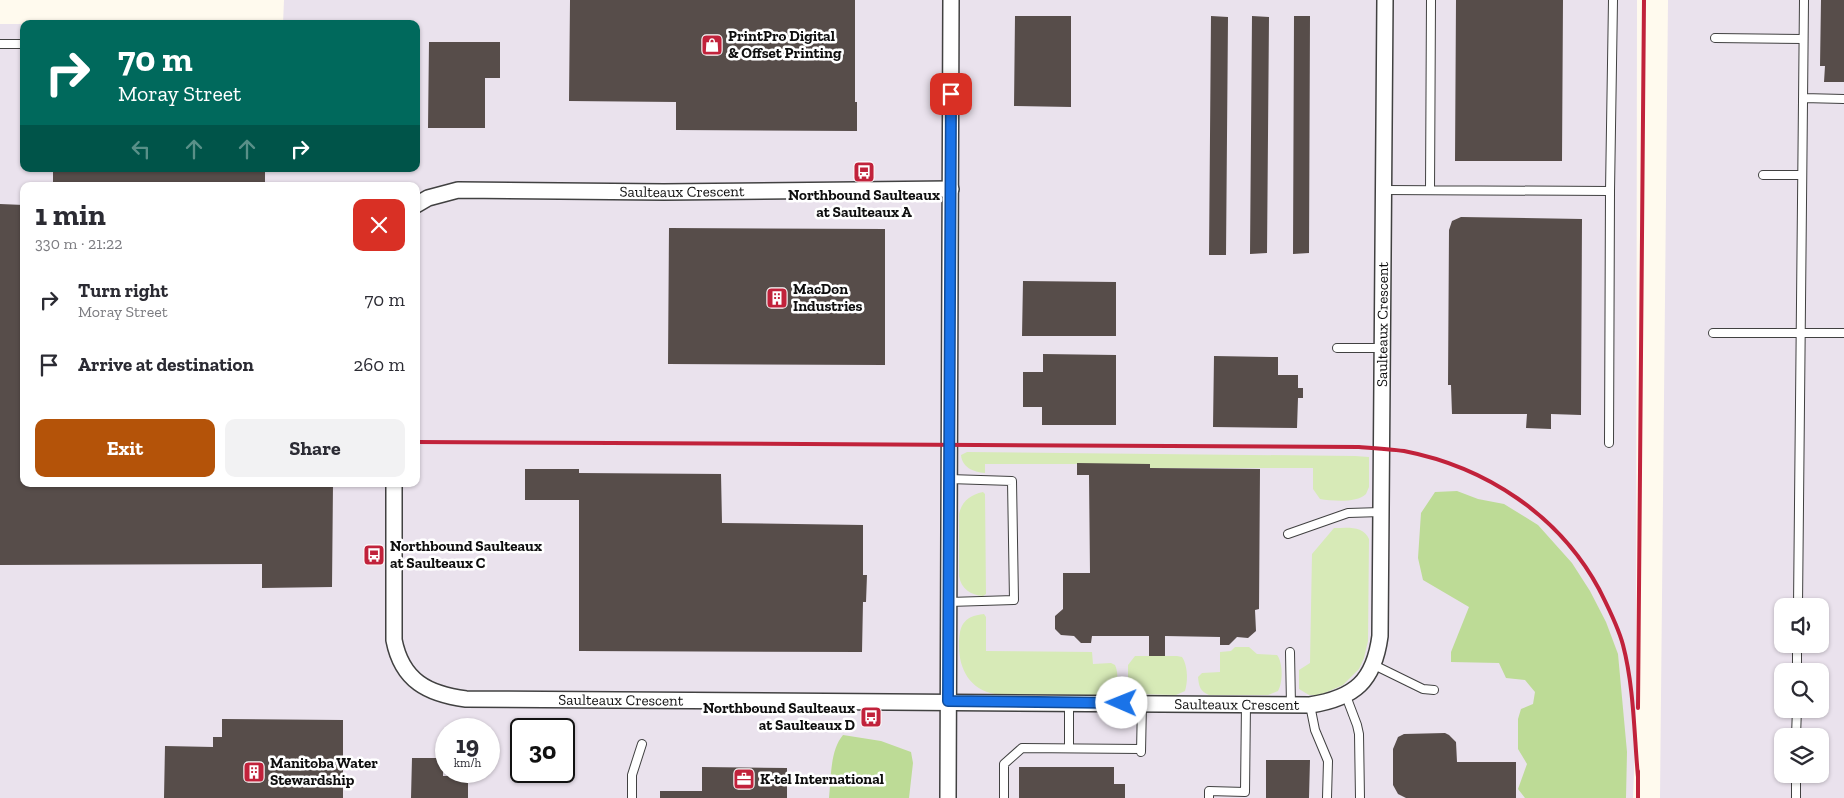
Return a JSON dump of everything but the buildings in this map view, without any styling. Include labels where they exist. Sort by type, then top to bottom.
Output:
[{"type":"street","points":[[948,798],[951,0]]},
{"type":"street","name":"Saulteaux Crescent","points":[[394,487],[394,640],[397,653],[404,667],[416,682],[430,691],[449,697],[466,699],[1310,705],[1330,702],[1346,696],[1357,687],[1374,665],[1380,636],[1385,0]]},
{"type":"street","name":"Saulteaux Crescent","points":[[420,202],[458,190],[609,192],[951,189]]},
{"type":"lane","points":[[1430,190],[1431,0]]},
{"type":"lane","points":[[1609,443],[1613,0]]},
{"type":"lane","points":[[1798,598],[1804,0]]},
{"type":"lane","points":[[1715,38],[1803,39]]},
{"type":"lane","points":[[0,44],[20,44]]},
{"type":"lane","points":[[1803,98],[1844,99]]},
{"type":"lane","points":[[1763,175],[1802,176]]},
{"type":"lane","points":[[1384,190],[1610,191]]},
{"type":"lane","points":[[1713,333],[1844,333]]},
{"type":"lane","points":[[1336,348],[1383,348]]},
{"type":"lane","points":[[949,479],[1012,481],[1014,600],[949,602]]},
{"type":"lane","points":[[1288,534],[1348,513],[1381,512]]},
{"type":"lane","points":[[1290,652],[1291,704]]},
{"type":"lane","points":[[1374,665],[1423,688],[1434,690]]},
{"type":"lane","points":[[1346,696],[1358,725],[1360,798]]},
{"type":"lane","points":[[1069,702],[1069,748]]},
{"type":"lane","points":[[1004,798],[1004,764],[1022,748],[1141,751],[1142,703]]},
{"type":"lane","points":[[1210,798],[1210,791],[1245,792],[1246,704]]},
{"type":"lane","points":[[1310,705],[1315,730],[1328,761],[1327,798]]},
{"type":"lane","points":[[632,798],[632,775],[642,744]]},
{"type":"lane","points":[[1796,783],[1796,798]]},
{"type":"shaded area","points":[[284,0],[1637,0],[1636,722],[1633,798],[0,798],[0,24],[20,24],[20,172],[420,172],[420,20],[283,20]]},
{"type":"shaded area","points":[[1668,0],[1844,0],[1844,798],[1660,798]]},
{"type":"green space","points":[[967,452],[1369,457],[1369,487],[1366,494],[1357,499],[1338,501],[1320,499],[1313,489],[1313,468],[1150,468],[1150,464],[985,464],[985,473],[972,470],[963,463],[961,455]]},
{"type":"green space","points":[[1457,491],[1478,499],[1504,504],[1538,525],[1572,563],[1590,591],[1606,622],[1618,654],[1627,752],[1626,798],[1525,798],[1518,789],[1527,764],[1518,749],[1518,719],[1521,709],[1533,704],[1535,692],[1525,680],[1506,678],[1499,663],[1451,662],[1451,652],[1469,607],[1423,580],[1418,558],[1421,513],[1435,492]]},
{"type":"green space","points":[[983,492],[985,494],[986,594],[983,596],[967,590],[960,581],[959,514],[967,499]]},
{"type":"green space","points":[[1334,528],[1359,529],[1369,539],[1368,641],[1359,669],[1343,685],[1320,695],[1309,695],[1299,689],[1299,670],[1310,663],[1312,554]]},
{"type":"green space","points":[[984,614],[986,617],[986,651],[1092,652],[1093,664],[1111,663],[1115,665],[1117,678],[1115,687],[1105,695],[995,694],[986,692],[973,683],[964,670],[961,663],[959,639],[961,628],[967,620]]},
{"type":"green space","points":[[1235,647],[1249,647],[1257,654],[1277,655],[1282,673],[1278,691],[1268,695],[1209,695],[1202,690],[1198,677],[1202,673],[1220,672],[1220,652],[1231,651]]},
{"type":"green space","points":[[1135,656],[1182,657],[1187,674],[1185,691],[1176,695],[1135,694],[1128,685],[1128,665]]},
{"type":"green space","points":[[843,735],[881,741],[911,752],[913,763],[909,798],[829,798],[833,757]]},
{"type":"railway","points":[[1638,708],[1644,0]]},
{"type":"railway","points":[[420,442],[1359,447],[1404,451],[1434,458],[1491,482],[1517,498],[1563,538],[1582,562],[1606,603],[1623,645],[1632,694],[1638,777]]},
{"type":"railway","points":[[1638,771],[1638,798]]},
{"type":"place","name":"PrintPro Digital & Offset Printing","points":[[712,45]]},
{"type":"place","name":"Northbound Saulteaux at Saulteaux A","points":[[864,172]]},
{"type":"place","name":"MacDon Industries","points":[[777,298]]},
{"type":"place","name":"Northbound Saulteaux at Saulteaux C","points":[[374,555]]},
{"type":"place","name":"Northbound Saulteaux at Saulteaux D","points":[[871,717]]},
{"type":"place","name":"Manitoba Water Stewardship","points":[[254,772]]},
{"type":"place","name":"K-tel International","points":[[744,779]]},
{"type":"route","points":[[951,94],[948,701],[1122,703]]}]
